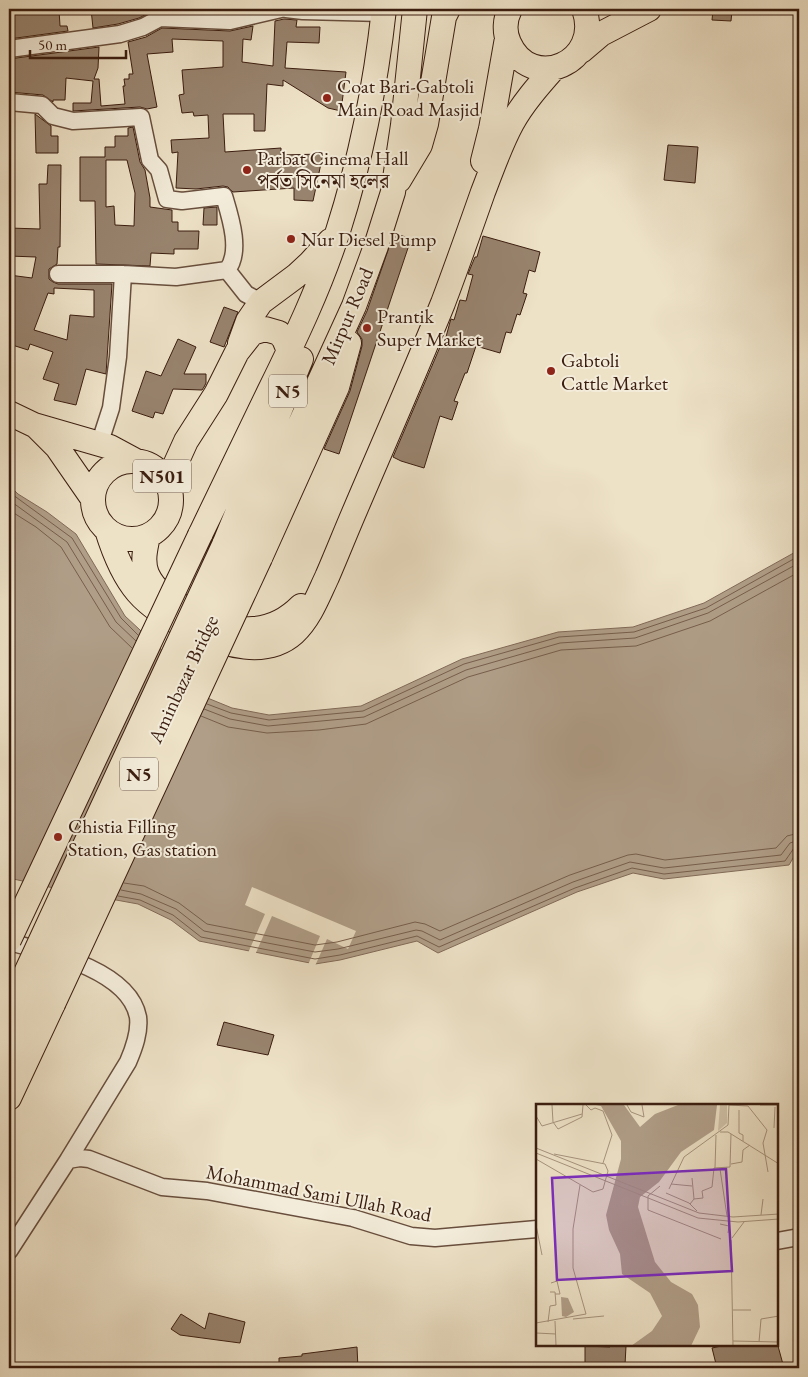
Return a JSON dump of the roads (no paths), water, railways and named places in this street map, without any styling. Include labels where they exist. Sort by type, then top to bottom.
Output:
[{"type":"highway","name":"Mirpur Road","points":[[242,551],[354,306],[393,192],[403,125],[415,9]]},
{"type":"highway","points":[[393,192],[420,145],[426,124],[444,17],[448,9]]},
{"type":"highway","points":[[106,530],[126,539],[148,536],[144,564],[153,584],[163,596],[219,625],[251,629],[265,627],[278,624],[290,617],[302,606],[458,239],[479,178],[507,38],[506,24],[509,9]]},
{"type":"highway","points":[[581,50],[586,38],[588,23],[584,9]]},
{"type":"highway","points":[[507,38],[512,50],[520,59],[530,65],[554,68],[574,58],[601,34],[649,9]]},
{"type":"highway","name":"Mirpur Road","points":[[9,941],[200,535],[289,351],[318,285],[338,232],[359,152],[383,11]]},
{"type":"highway","points":[[106,530],[115,555],[126,577],[136,591],[146,602],[184,626],[227,644],[254,647],[269,646],[293,634],[305,620],[316,602],[336,556],[443,302],[496,156],[512,123],[533,92],[554,68]]},
{"type":"highway","name":"N501","points":[[167,483],[186,441],[216,394],[237,352],[248,321],[261,302],[310,263],[338,232]]},
{"type":"highway","name":"N5","points":[[242,551],[293,380],[331,279],[338,232]]},
{"type":"highway","name":"N501","points":[[237,352],[252,333],[265,328],[279,333],[289,351],[293,380]]},
{"type":"highway","name":"N501","points":[[9,413],[34,424],[98,445],[110,447],[154,468],[162,475],[167,483],[171,501],[170,510],[162,526],[148,536]]},
{"type":"highway","name":"N501","points":[[34,424],[57,447],[93,500]]},
{"type":"highway","points":[[141,462],[159,458],[186,441]]},
{"type":"highway","name":"N501","points":[[106,530],[95,513],[93,500],[99,479],[115,465],[125,462],[141,462]]},
{"type":"highway","name":"Aminbazar Bridge","points":[[29,1001],[242,551]]},
{"type":"highway","points":[[9,1098],[29,1001]]},
{"type":"highway","name":"N5","points":[[9,1057],[29,1001]]},
{"type":"street","points":[[9,49],[120,34],[143,27],[160,18],[230,21],[281,9]]},
{"type":"street","points":[[286,9],[383,11]]},
{"type":"street","points":[[9,102],[42,105],[53,116],[74,121],[141,117],[150,160],[159,170],[166,199],[182,201],[224,196],[230,215],[235,242],[230,266],[227,270],[176,277],[122,274],[58,274]]},
{"type":"street","points":[[227,270],[246,294],[261,302]]},
{"type":"street","points":[[98,445],[111,408],[118,357],[122,274]]},
{"type":"street","points":[[9,941],[68,960],[113,980],[133,1003],[138,1018],[135,1046],[128,1062],[9,1251]]},
{"type":"street","name":"Mohammad Sami Ullah Road","points":[[68,1160],[90,1159],[162,1187],[208,1191],[353,1218],[411,1236],[435,1238],[536,1229]]},
{"type":"street","points":[[778,1241],[799,1237]]},
{"type":"water","points":[[9,485],[18,494],[47,512],[76,534],[125,616],[169,657],[188,690],[232,708],[269,715],[361,706],[462,659],[558,632],[633,627],[704,603],[799,550],[799,848],[789,865],[664,879],[633,873],[577,892],[438,953],[417,941],[340,960],[315,964],[199,941],[171,920],[138,904],[9,878]]},
{"type":"place","name":"Coat Bari-Gabtoli Main Road Masjid","points":[[327,98]]},
{"type":"place","name":"Parbat Cinema Hall পর্বত সিনেমা হলের","points":[[247,170]]},
{"type":"place","name":"Nur Diesel Pump","points":[[291,239]]},
{"type":"place","name":"Prantik Super Market","points":[[367,328]]},
{"type":"place","name":"Gabtoli Cattle Market","points":[[551,371]]},
{"type":"place","name":"Chistia Filling Station, Gas station","points":[[58,837]]}]
